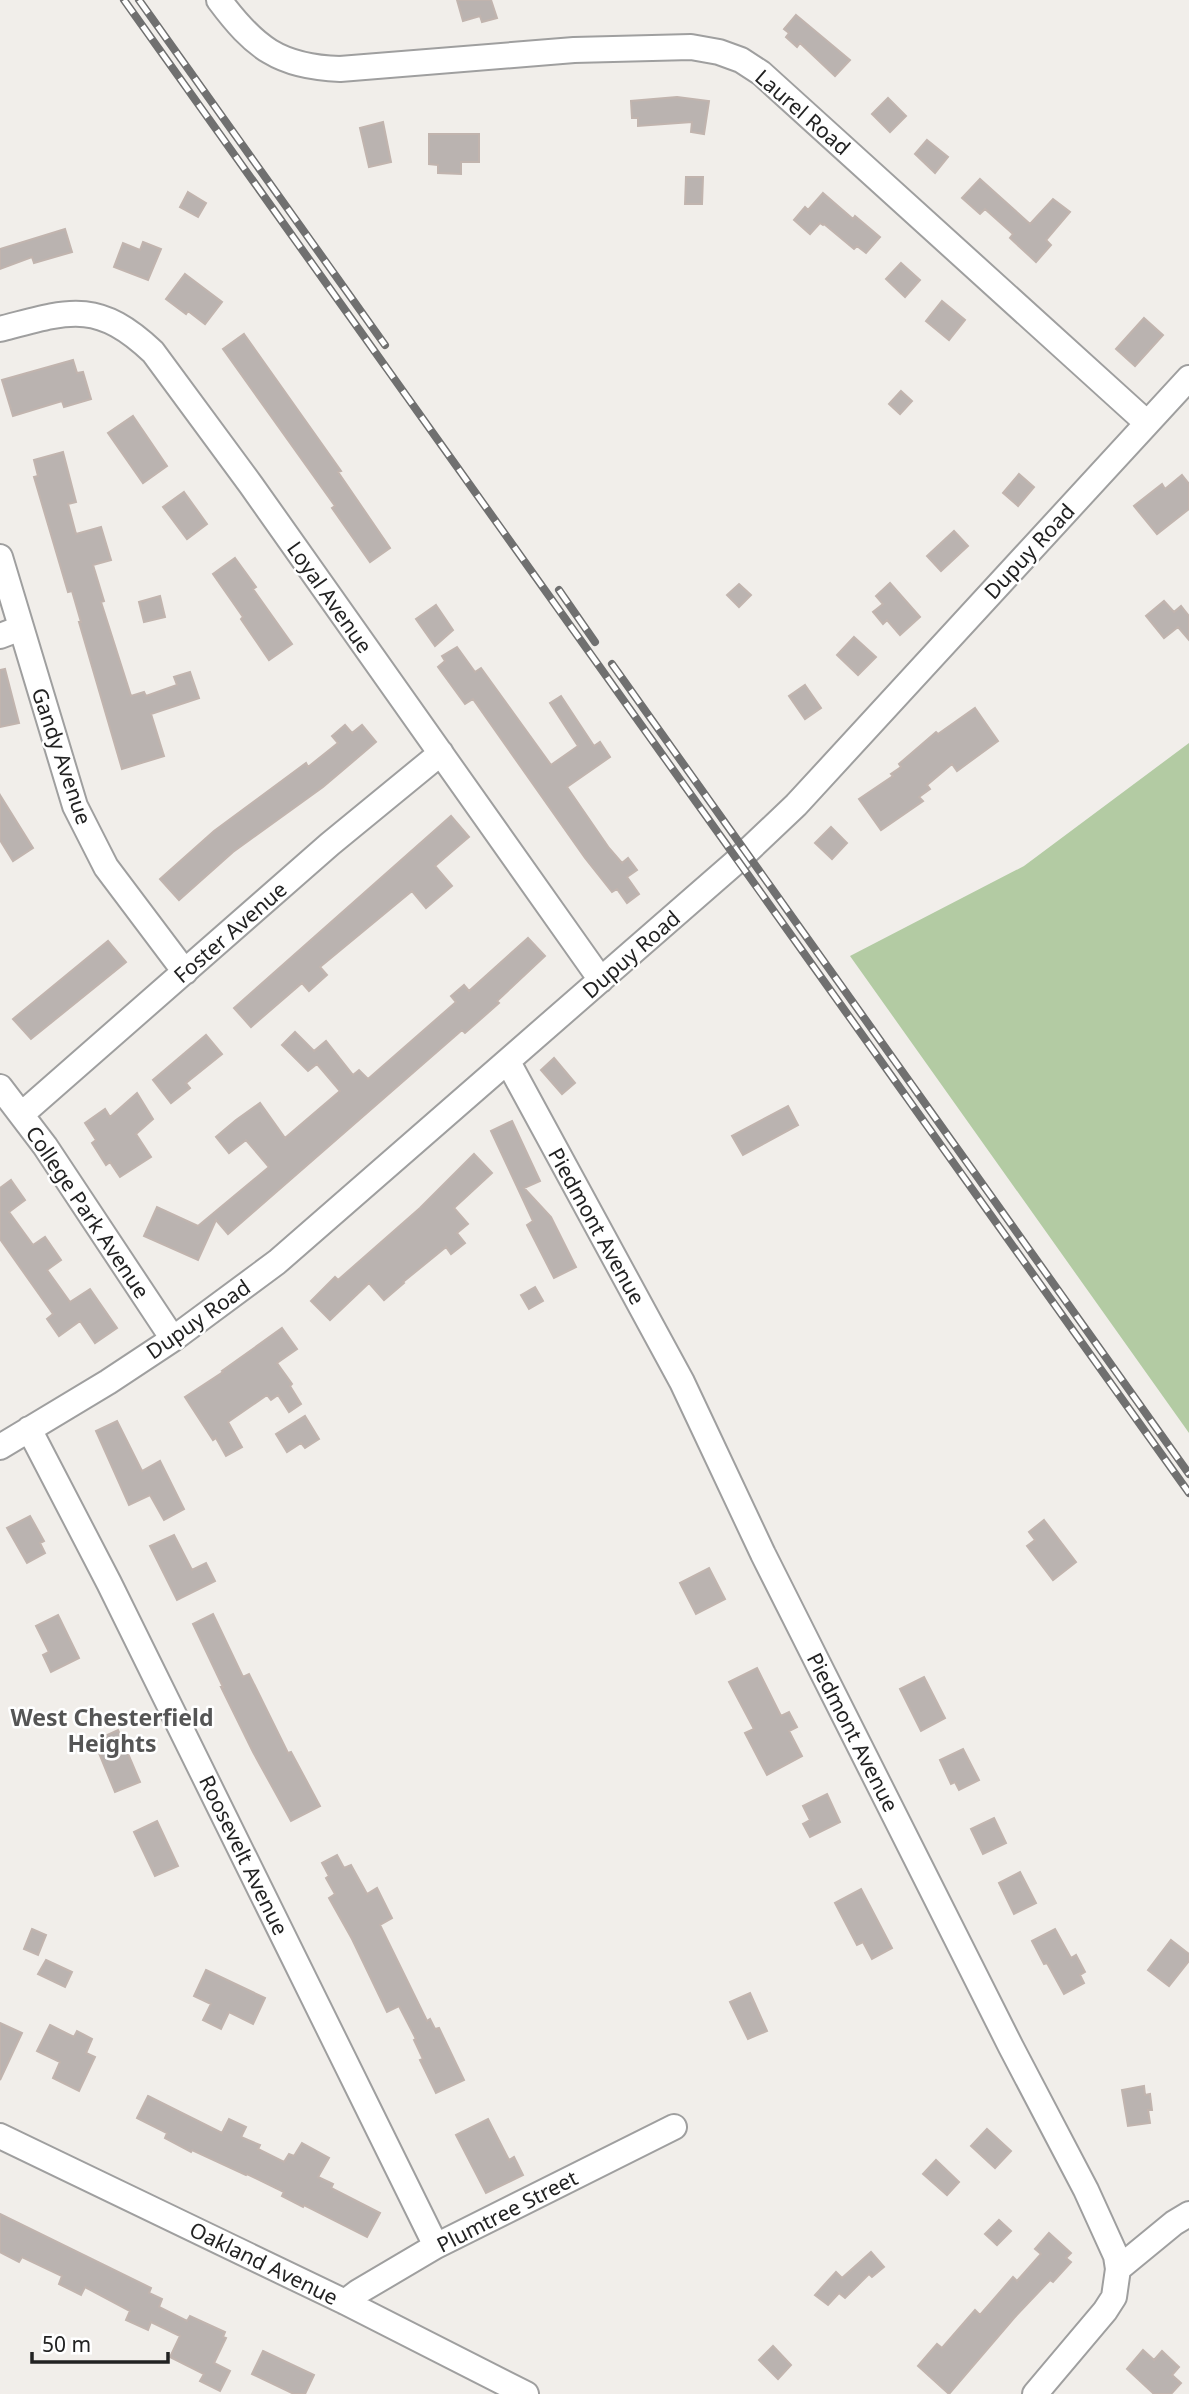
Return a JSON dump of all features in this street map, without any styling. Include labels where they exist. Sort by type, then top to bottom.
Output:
[{"type":"street","name":"Laurel Road","points":[[219,0],[241,29],[258,44],[278,57],[317,68],[340,69],[574,50],[691,47],[719,52],[741,61],[761,73],[1147,423]]},
{"type":"street","name":"Loyal Avenue","points":[[0,329],[58,314],[96,316],[117,323],[153,352],[251,485],[601,980]]},
{"type":"street","name":"Dupuy Road","points":[[0,1447],[173,1339],[277,1262],[738,860],[796,805],[1189,378]]},
{"type":"street","name":"Gandy Avenue","points":[[0,557],[10,632],[90,841],[121,888],[185,972]]},
{"type":"street","name":"Foster Avenue","points":[[22,1114],[330,844],[441,754]]},
{"type":"street","name":"Piedmont Avenue","points":[[508,1062],[682,1382],[762,1554],[1086,2190],[1116,2256],[1118,2269]]},
{"type":"street","name":"College Park Avenue","points":[[0,1087],[22,1114],[173,1339]]},
{"type":"street","name":"Roosevelt Avenue","points":[[29,1429],[109,1583],[436,2246]]},
{"type":"street","name":"Plumtree Street","points":[[345,2302],[436,2246],[674,2127]]},
{"type":"street","name":"Oakland Avenue","points":[[0,2136],[345,2302],[526,2394]]},
{"type":"street","points":[[1035,2394],[1105,2311],[1114,2297],[1118,2269],[1189,2214]]},
{"type":"green space","points":[[1189,743],[1189,1433],[850,956],[1024,866]]},
{"type":"building","points":[[457,0],[491,0],[497,18],[482,22],[480,16],[463,21]]},
{"type":"building","points":[[796,15],[850,60],[835,76],[800,43],[797,47],[786,37],[789,33],[784,29]]},
{"type":"building","points":[[677,97],[709,101],[704,134],[691,132],[692,122],[638,126],[638,118],[632,118],[631,101]]},
{"type":"building","points":[[888,98],[906,116],[890,132],[872,114]]},
{"type":"building","points":[[383,122],[391,162],[369,167],[360,128]]},
{"type":"building","points":[[429,134],[479,134],[479,162],[461,162],[461,174],[438,173],[438,165],[429,164]]},
{"type":"building","points":[[927,140],[948,157],[935,173],[915,154]]},
{"type":"building","points":[[686,177],[703,177],[702,204],[685,204]]},
{"type":"building","points":[[980,179],[1030,224],[1053,199],[1070,212],[1046,240],[1051,245],[1036,262],[1010,238],[1013,234],[985,209],[980,214],[962,198]]},
{"type":"building","points":[[188,192],[206,203],[198,217],[180,207]]},
{"type":"building","points":[[823,193],[853,219],[855,216],[880,237],[866,253],[857,246],[854,249],[824,224],[820,223],[810,234],[794,220],[805,207],[808,210]]},
{"type":"building","points":[[65,229],[72,252],[34,263],[32,257],[0,269],[0,249]]},
{"type":"building","points":[[143,242],[161,249],[148,280],[114,267],[123,243],[140,250]]},
{"type":"building","points":[[901,263],[920,280],[905,297],[886,279]]},
{"type":"building","points":[[185,274],[222,302],[205,324],[166,299]]},
{"type":"building","points":[[942,301],[965,320],[949,340],[926,321]]},
{"type":"building","points":[[1144,318],[1163,335],[1135,366],[1116,349]]},
{"type":"building","points":[[244,334],[341,471],[338,472],[390,548],[370,562],[332,508],[335,506],[223,349]]},
{"type":"building","points":[[73,360],[77,373],[83,372],[91,399],[64,407],[62,401],[13,416],[2,380]]},
{"type":"building","points":[[901,391],[912,401],[900,414],[889,404]]},
{"type":"building","points":[[133,416],[167,466],[143,483],[108,433]]},
{"type":"building","points":[[63,452],[76,502],[68,504],[76,534],[101,527],[111,560],[93,565],[104,601],[101,602],[131,696],[144,692],[146,696],[177,685],[174,677],[190,672],[199,698],[151,714],[164,756],[122,769],[72,591],[68,592],[34,477],[38,476],[34,460]]},
{"type":"building","points":[[1019,474],[1034,487],[1018,506],[1003,493]]},
{"type":"building","points":[[1182,475],[1189,484],[1189,509],[1157,534],[1134,506],[1162,484],[1165,489]]},
{"type":"building","points":[[184,492],[207,524],[187,539],[163,507]]},
{"type":"building","points":[[954,531],[968,546],[941,571],[927,556]]},
{"type":"building","points":[[235,558],[256,587],[253,589],[292,644],[269,660],[213,574]]},
{"type":"building","points":[[890,583],[920,617],[900,635],[887,620],[883,624],[873,612],[883,604],[876,596]]},
{"type":"building","points":[[739,584],[751,595],[739,607],[727,595]]},
{"type":"building","points":[[160,596],[165,617],[144,622],[139,602]]},
{"type":"building","points":[[1164,601],[1174,612],[1181,606],[1189,616],[1189,640],[1178,627],[1164,638],[1146,616]]},
{"type":"building","points":[[436,605],[453,630],[435,646],[416,619]]},
{"type":"building","points":[[854,637],[876,657],[858,675],[837,655]]},
{"type":"building","points":[[457,647],[475,672],[481,668],[551,765],[578,746],[550,703],[561,696],[594,746],[600,742],[610,757],[567,787],[609,848],[622,863],[628,858],[637,870],[627,877],[639,894],[627,903],[617,889],[612,892],[585,858],[473,699],[465,704],[438,667],[445,661],[442,656]]},
{"type":"building","points":[[5,669],[19,723],[0,727],[0,670]]},
{"type":"building","points":[[805,685],[821,708],[805,719],[789,696]]},
{"type":"building","points":[[975,708],[998,741],[957,771],[952,764],[927,785],[930,789],[919,797],[923,801],[881,830],[859,799],[893,776],[891,774],[901,767],[899,764],[936,732],[938,734]]},
{"type":"building","points":[[345,725],[352,733],[362,725],[376,742],[323,787],[233,852],[179,900],[160,879],[214,831],[306,763],[308,767],[338,743],[332,736]]},
{"type":"building","points":[[0,795],[33,848],[13,861],[0,840]]},
{"type":"building","points":[[451,816],[469,837],[435,866],[452,886],[426,908],[412,891],[320,967],[327,975],[309,991],[302,983],[251,1027],[234,1008]]},
{"type":"building","points":[[831,827],[847,843],[832,859],[815,843]]},
{"type":"building","points":[[528,938],[545,956],[497,1001],[499,1003],[465,1033],[462,1030],[228,1234],[216,1220],[198,1260],[144,1236],[157,1207],[198,1226],[269,1167],[246,1140],[229,1153],[216,1137],[236,1120],[260,1103],[285,1138],[340,1091],[317,1064],[308,1071],[282,1045],[295,1032],[314,1051],[326,1041],[353,1075],[359,1070],[368,1079],[456,1002],[451,996],[464,985],[469,991]]},
{"type":"building","points":[[108,941],[126,962],[31,1039],[13,1019]]},
{"type":"building","points":[[206,1035],[222,1054],[186,1083],[190,1088],[171,1103],[153,1080]]},
{"type":"building","points":[[554,1058],[575,1083],[562,1094],[541,1070]]},
{"type":"building","points":[[137,1093],[153,1119],[136,1134],[151,1157],[120,1177],[110,1162],[106,1165],[92,1143],[96,1140],[85,1123],[105,1109],[110,1117]]},
{"type":"building","points":[[788,1106],[798,1125],[743,1155],[732,1136]]},
{"type":"building","points":[[512,1121],[540,1181],[524,1188],[551,1217],[576,1267],[554,1278],[527,1225],[533,1221],[491,1131]]},
{"type":"building","points":[[474,1154],[492,1173],[454,1208],[468,1224],[457,1233],[465,1243],[451,1254],[446,1247],[384,1300],[369,1283],[330,1320],[311,1301],[335,1277],[338,1280],[420,1208]]},
{"type":"building","points":[[11,1180],[25,1200],[9,1212],[33,1245],[45,1237],[61,1260],[47,1270],[70,1302],[90,1289],[117,1328],[95,1343],[80,1321],[59,1336],[47,1319],[53,1314],[0,1239],[0,1188]]},
{"type":"building","points":[[535,1287],[543,1301],[529,1309],[521,1295]]},
{"type":"building","points":[[282,1328],[297,1349],[277,1363],[292,1384],[290,1386],[301,1404],[289,1412],[278,1395],[271,1400],[267,1395],[228,1422],[242,1447],[226,1456],[185,1397]]},
{"type":"building","points":[[305,1416],[319,1439],[305,1448],[301,1443],[287,1452],[276,1434]]},
{"type":"building","points":[[117,1421],[142,1471],[160,1461],[184,1509],[164,1520],[150,1495],[129,1505],[96,1431]]},
{"type":"building","points":[[30,1516],[44,1541],[40,1543],[45,1553],[27,1563],[7,1528]]},
{"type":"building","points":[[1044,1520],[1076,1562],[1053,1580],[1027,1546],[1035,1540],[1029,1532]]},
{"type":"building","points":[[174,1535],[192,1570],[206,1563],[215,1581],[177,1600],[150,1546]]},
{"type":"building","points":[[709,1568],[725,1599],[696,1614],[680,1583]]},
{"type":"building","points":[[213,1614],[243,1677],[249,1674],[288,1753],[291,1752],[320,1806],[291,1821],[253,1752],[193,1624]]},
{"type":"building","points":[[58,1615],[79,1658],[51,1672],[43,1655],[49,1652],[36,1626]]},
{"type":"building","points":[[757,1668],[781,1716],[789,1712],[797,1727],[789,1731],[802,1756],[767,1775],[745,1733],[754,1729],[729,1682]]},
{"type":"building","points":[[924,1677],[945,1718],[921,1731],[900,1689]]},
{"type":"building","points":[[118,1730],[140,1782],[115,1792],[94,1741]]},
{"type":"building","points":[[963,1749],[979,1780],[959,1790],[955,1782],[951,1784],[940,1760]]},
{"type":"building","points":[[827,1794],[840,1822],[810,1837],[803,1824],[810,1820],[803,1806]]},
{"type":"building","points":[[994,1818],[1006,1843],[983,1854],[971,1829]]},
{"type":"building","points":[[157,1821],[178,1866],[155,1876],[134,1832]]},
{"type":"building","points":[[337,1855],[344,1868],[351,1865],[367,1894],[377,1888],[392,1918],[380,1925],[427,2021],[430,2019],[435,2029],[439,2028],[464,2080],[436,2093],[420,2060],[423,2059],[414,2040],[416,2039],[399,2006],[387,2012],[329,1898],[335,1894],[326,1878],[329,1876],[322,1863]]},
{"type":"building","points":[[1020,1872],[1036,1903],[1014,1914],[999,1883]]},
{"type":"building","points":[[861,1889],[892,1948],[872,1959],[863,1942],[857,1945],[835,1903]]},
{"type":"building","points":[[32,1929],[46,1935],[38,1955],[24,1949]]},
{"type":"building","points":[[1055,1929],[1071,1958],[1076,1955],[1085,1972],[1080,1975],[1084,1983],[1064,1994],[1032,1941]]},
{"type":"building","points":[[1171,1940],[1189,1954],[1189,1961],[1169,1986],[1148,1970]]},
{"type":"building","points":[[46,1960],[72,1972],[65,1987],[38,1974]]},
{"type":"building","points":[[206,1970],[265,1998],[253,2024],[229,2012],[221,2029],[203,2020],[211,2004],[194,1996]]},
{"type":"building","points":[[750,1993],[767,2031],[748,2039],[730,2002]]},
{"type":"building","points":[[0,2023],[22,2033],[0,2080]]},
{"type":"building","points":[[50,2025],[74,2037],[77,2031],[92,2039],[86,2053],[95,2057],[79,2091],[53,2078],[60,2062],[37,2051]]},
{"type":"building","points":[[1144,2086],[1145,2095],[1150,2094],[1150,2123],[1128,2126],[1122,2090]]},
{"type":"building","points":[[148,2096],[222,2133],[229,2119],[246,2127],[241,2137],[260,2145],[258,2149],[284,2162],[289,2154],[294,2156],[302,2143],[329,2158],[318,2177],[333,2184],[331,2188],[380,2213],[367,2237],[282,2196],[284,2192],[165,2138],[167,2133],[137,2118]]},
{"type":"building","points":[[488,2119],[509,2160],[514,2157],[523,2175],[486,2193],[456,2135]]},
{"type":"building","points":[[987,2129],[1011,2151],[995,2168],[971,2146]]},
{"type":"building","points":[[936,2160],[959,2182],[947,2195],[923,2174]]},
{"type":"building","points":[[0,2214],[151,2288],[149,2293],[162,2299],[159,2307],[187,2321],[190,2316],[225,2332],[223,2337],[226,2338],[214,2363],[230,2371],[220,2391],[200,2381],[204,2374],[170,2357],[180,2336],[151,2322],[148,2330],[126,2320],[130,2311],[85,2287],[81,2295],[59,2284],[62,2276],[22,2257],[19,2262],[0,2252]]},
{"type":"building","points":[[999,2220],[1011,2231],[997,2245],[985,2234]]},
{"type":"building","points":[[1049,2233],[1071,2253],[1066,2258],[1071,2262],[1014,2318],[949,2394],[918,2366],[937,2344],[942,2348],[975,2310],[980,2315],[1013,2277],[1017,2281],[1041,2254],[1035,2249]]},
{"type":"building","points":[[871,2252],[884,2267],[872,2277],[869,2274],[845,2298],[839,2293],[828,2305],[815,2295],[836,2272],[842,2278]]},
{"type":"building","points":[[773,2346],[791,2365],[778,2379],[759,2360]]},
{"type":"building","points":[[1143,2350],[1154,2360],[1162,2351],[1179,2367],[1172,2375],[1181,2383],[1171,2394],[1154,2394],[1127,2369]]},
{"type":"building","points":[[263,2351],[314,2375],[305,2394],[294,2394],[252,2374]]},
{"type":"railway","points":[[124,0],[1189,1493]]},
{"type":"railway","points":[[139,0],[385,345]]},
{"type":"railway","points":[[559,590],[595,642]]},
{"type":"railway","points":[[612,664],[1189,1474]]},
{"type":"district","name":"West Chesterfield Heights","points":[[112,1730]]}]
